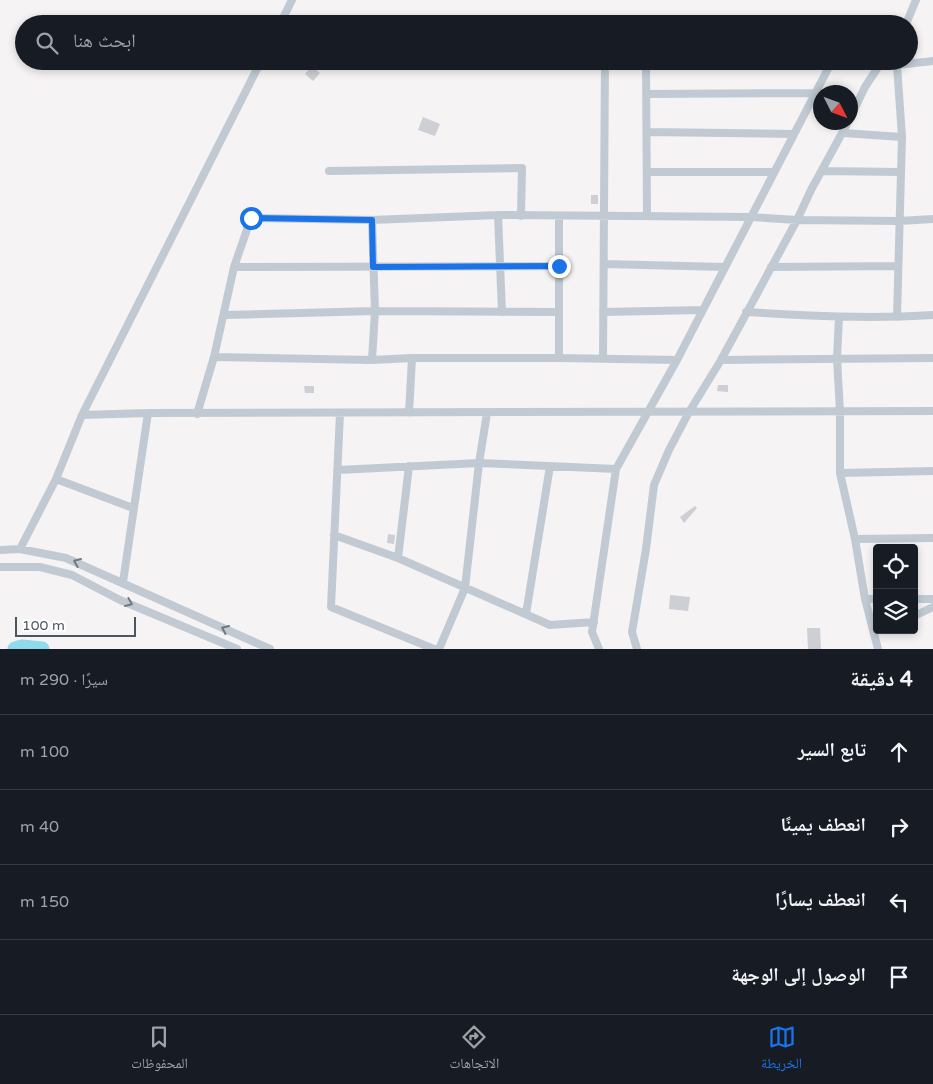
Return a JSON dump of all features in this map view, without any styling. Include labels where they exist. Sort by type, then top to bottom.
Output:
[{"type":"street","points":[[284,15],[292,0]]},
{"type":"street","points":[[910,15],[916,0]]},
{"type":"street","points":[[918,63],[933,61]]},
{"type":"street","points":[[20,549],[56,479],[82,415],[256,70]]},
{"type":"street","points":[[603,358],[605,70]]},
{"type":"street","points":[[646,70],[648,216]]},
{"type":"street","points":[[820,85],[827,70]]},
{"type":"street","points":[[858,102],[876,70]]},
{"type":"street","points":[[897,70],[902,137],[897,318]]},
{"type":"street","points":[[646,94],[813,94]]},
{"type":"street","points":[[599,649],[592,632],[616,469],[677,360],[813,98]]},
{"type":"street","points":[[636,649],[632,632],[646,549],[654,485],[669,450],[689,412],[721,360],[844,130]]},
{"type":"street","points":[[647,132],[794,134]]},
{"type":"street","points":[[843,133],[902,137]]},
{"type":"street","points":[[329,171],[522,168],[521,216]]},
{"type":"street","points":[[822,171],[901,172]]},
{"type":"street","points":[[648,172],[774,172]]},
{"type":"street","points":[[498,215],[502,312]]},
{"type":"street","points":[[197,414],[214,358],[234,267],[251,218],[372,220],[498,215],[751,216],[797,220],[899,221],[933,219]]},
{"type":"street","points":[[559,216],[559,358]]},
{"type":"street","points":[[372,220],[375,311],[372,360]]},
{"type":"street","points":[[604,264],[725,267]]},
{"type":"street","points":[[234,267],[559,266]]},
{"type":"street","points":[[771,267],[898,266]]},
{"type":"street","points":[[603,312],[702,310]]},
{"type":"street","points":[[224,315],[375,311],[559,312]]},
{"type":"street","points":[[746,312],[839,318],[897,318],[933,315]]},
{"type":"street","points":[[839,318],[837,358],[840,412],[840,473],[873,630]]},
{"type":"street","points":[[214,358],[372,360],[412,358],[603,358],[677,360]]},
{"type":"street","points":[[409,413],[412,358]]},
{"type":"street","points":[[721,360],[933,358]]},
{"type":"street","points":[[82,415],[148,413],[933,412]]},
{"type":"street","points":[[122,582],[148,413]]},
{"type":"street","points":[[340,413],[331,607],[434,649]]},
{"type":"street","points":[[439,649],[465,588],[486,413]]},
{"type":"street","points":[[338,470],[479,463],[616,469]]},
{"type":"street","points":[[398,558],[409,466]]},
{"type":"street","points":[[526,614],[550,466]]},
{"type":"street","points":[[840,473],[933,470]]},
{"type":"street","points":[[56,479],[133,508]]},
{"type":"street","points":[[334,535],[398,558],[550,625],[594,622]]},
{"type":"street","points":[[855,538],[933,538]]},
{"type":"street","points":[[0,550],[20,549],[66,558],[270,649]]},
{"type":"street","points":[[0,567],[40,567],[72,576],[120,600],[237,649]]},
{"type":"street","points":[[866,600],[873,599]]},
{"type":"street","points":[[918,599],[933,599]]},
{"type":"street","points":[[918,614],[933,607]]},
{"type":"street","points":[[874,634],[878,649]]},
{"type":"building","points":[[308,70],[317,70],[320,73],[313,81],[305,74]]},
{"type":"building","points":[[423,117],[440,124],[435,136],[418,130]]},
{"type":"building","points":[[591,195],[598,195],[598,204],[591,204]]},
{"type":"building","points":[[718,385],[728,385],[728,392],[717,391]]},
{"type":"building","points":[[304,386],[314,386],[314,393],[305,393]]},
{"type":"building","points":[[695,506],[697,508],[684,523],[680,517]]},
{"type":"building","points":[[388,534],[395,535],[394,544],[387,543]]},
{"type":"building","points":[[670,595],[690,597],[688,611],[669,609]]},
{"type":"building","points":[[807,628],[820,628],[821,649],[808,649]]},
{"type":"waterway","points":[[15,649],[22,647],[42,649]]},
{"type":"route","points":[[251,218],[372,220],[373,267],[559,266]]}]
